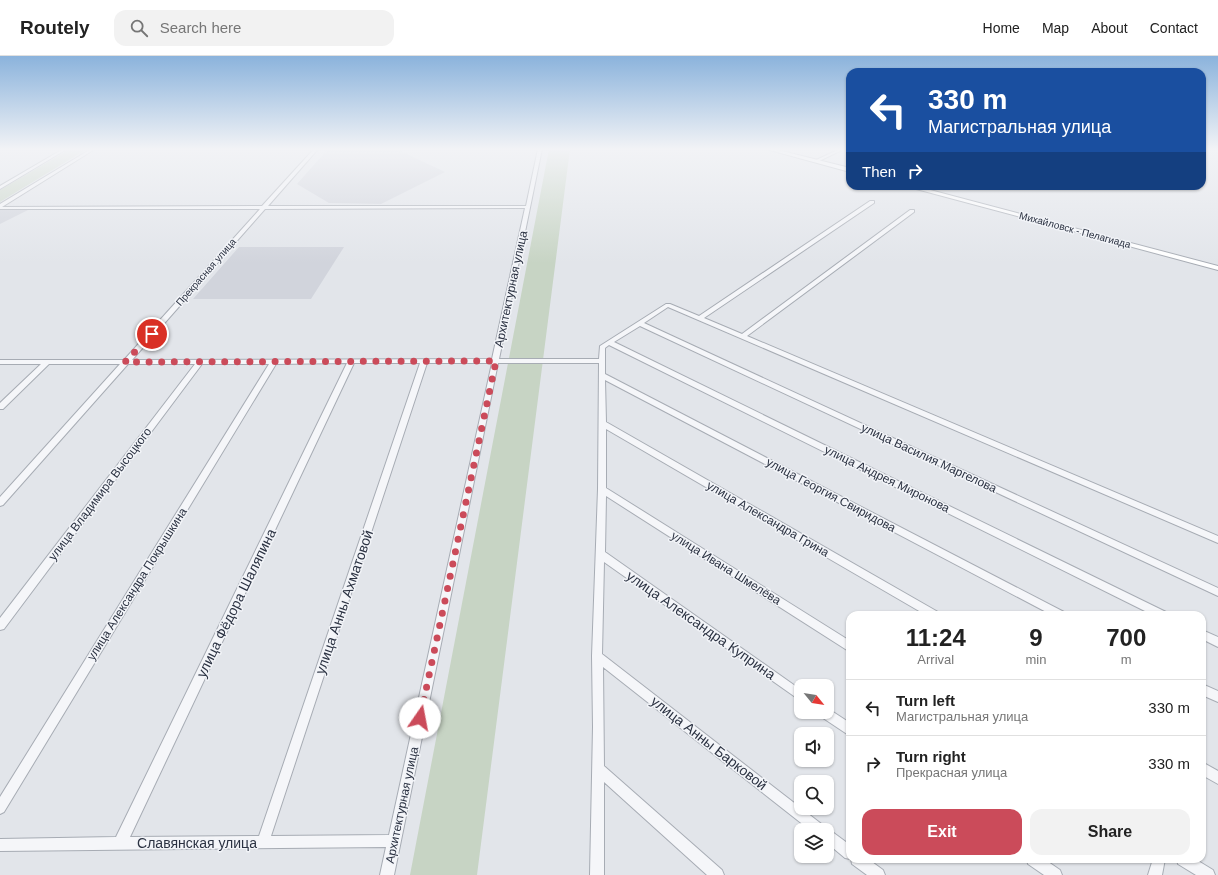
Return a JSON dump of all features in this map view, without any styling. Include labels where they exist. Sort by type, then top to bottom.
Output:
[{"type":"street","points":[[0,207],[31,187]]},
{"type":"street","name":"Прекрасная улица","points":[[0,503],[200,280],[281,187]]},
{"type":"street","name":"Архитектурная улица","points":[[387,875],[532,187]]},
{"type":"street","name":"Михайловск - Пелагиада","points":[[923,190],[1218,268]]},
{"type":"street","points":[[699,318],[872,202]]},
{"type":"street","points":[[0,207],[528,207]]},
{"type":"street","points":[[742,337],[912,211]]},
{"type":"street","points":[[597,875],[599,769],[597,656],[602,489],[602,347],[668,305],[1218,540]]},
{"type":"street","name":"улица Василия Маргелова","points":[[640,324],[1218,592]]},
{"type":"street","name":"улица Андрея Миронова","points":[[610,343],[1155,611]]},
{"type":"street","name":"улица Владимира Высоцкого","points":[[0,626],[201,361]]},
{"type":"street","name":"улица Александра Покрышкина","points":[[0,808],[274,361]]},
{"type":"street","name":"улица Анны Ахматовой","points":[[263,842],[424,361]]},
{"type":"street","points":[[0,362],[603,361]]},
{"type":"street","points":[[0,407],[47,362]]},
{"type":"street","name":"улица Фёдора Шаляпина","points":[[120,844],[351,362]]},
{"type":"street","name":"улица Георгия Свиридова","points":[[602,375],[1053,611]]},
{"type":"street","name":"улица Александра Грина","points":[[601,423],[928,611]]},
{"type":"street","name":"улица Ивана Шмелёва","points":[[602,489],[846,644]]},
{"type":"street","name":"улица Александра Куприна","points":[[600,554],[794,691]]},
{"type":"street","points":[[1206,636],[1218,642]]},
{"type":"street","name":"улица Анны Барковой","points":[[597,656],[811,823]]},
{"type":"street","points":[[1206,692],[1218,697]]},
{"type":"street","points":[[834,719],[846,727]]},
{"type":"street","points":[[599,769],[717,875]]},
{"type":"street","points":[[1206,770],[1218,778]]},
{"type":"street","points":[[834,841],[846,850]]},
{"type":"street","name":"Славянская улица","points":[[0,844],[394,842]]},
{"type":"street","points":[[862,863],[878,875]]},
{"type":"street","points":[[1038,863],[1055,875]]},
{"type":"street","points":[[1155,875],[1158,863]]},
{"type":"street","points":[[1189,863],[1208,875]]},
{"type":"shaded area","points":[[302,187],[415,187],[381,204],[329,203]]},
{"type":"shaded area","points":[[0,210],[28,210],[0,224]]},
{"type":"shaded area","points":[[239,247],[344,247],[311,299],[193,299]]},
{"type":"green space","points":[[5,187],[24,187],[0,202],[0,190]]},
{"type":"green space","points":[[542,187],[565,187],[477,875],[410,875]]},
{"type":"route","points":[[152,334],[125,362],[496,361],[420,718]]}]
